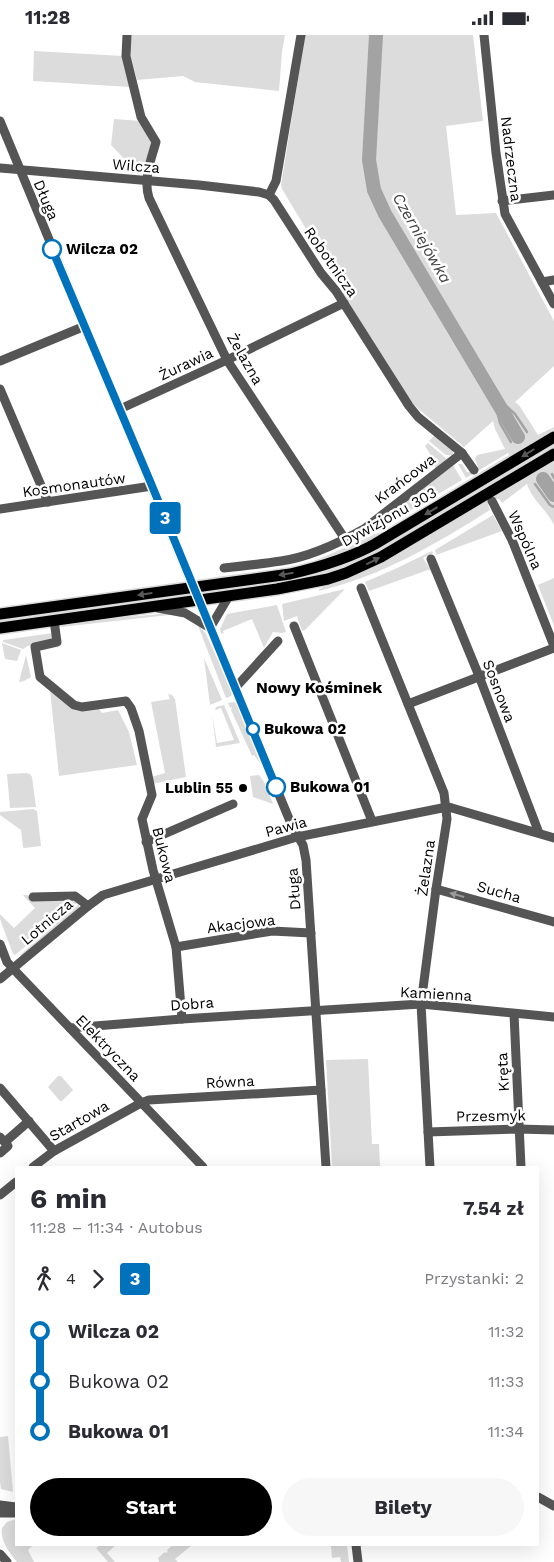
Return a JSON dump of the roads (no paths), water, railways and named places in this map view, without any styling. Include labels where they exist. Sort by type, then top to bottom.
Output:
[{"type":"main road","name":"Dywizjonu 303","points":[[193,587],[290,574],[344,559],[382,540],[549,440]]},
{"type":"main road","name":"Dywizjonu 303","points":[[198,599],[296,586],[346,573],[381,557],[552,455]]},
{"type":"main road","points":[[0,614],[193,587]]},
{"type":"main road","points":[[0,628],[198,599]]},
{"type":"street","points":[[127,35],[126,55],[141,117],[156,141],[147,181]]},
{"type":"street","points":[[269,195],[276,181],[301,35]]},
{"type":"street","name":"Nadrzeczna","points":[[484,35],[505,214],[554,304]]},
{"type":"street","name":"Długa","points":[[0,121],[297,837],[303,845],[306,860],[326,1166]]},
{"type":"street","name":"Wilcza","points":[[0,168],[250,191],[269,195]]},
{"type":"street","name":"Żelazna","points":[[147,181],[149,198],[227,360],[345,539]]},
{"type":"street","name":"Robotnicza","points":[[269,195],[321,273],[344,303],[409,406],[418,417],[462,453],[474,470]]},
{"type":"street","points":[[502,201],[554,195]]},
{"type":"street","points":[[542,282],[554,280]]},
{"type":"street","name":"Żurawia","points":[[120,409],[344,303]]},
{"type":"street","points":[[0,361],[85,326]]},
{"type":"street","points":[[0,389],[48,502]]},
{"type":"street","name":"Krańcowa","points":[[224,568],[300,557],[345,539],[364,529],[462,453]]},
{"type":"street","name":"Kosmonautów","points":[[0,509],[152,486]]},
{"type":"street","name":"Wspólna","points":[[492,501],[512,540],[554,647]]},
{"type":"street","name":"Sosnowa","points":[[431,559],[479,676],[539,833]]},
{"type":"street","name":"Żelazna","points":[[361,589],[444,793],[446,807],[447,819],[436,889],[422,1005],[430,1166]]},
{"type":"street","points":[[150,607],[185,613],[210,628],[229,596]]},
{"type":"street","name":"Bukowa","points":[[54,620],[57,642],[35,647],[40,677],[74,705],[82,707],[126,701],[131,708],[139,731],[152,795],[142,819],[146,842],[176,947],[182,1019]]},
{"type":"street","points":[[294,626],[372,821]]},
{"type":"street","points":[[236,687],[278,641]]},
{"type":"street","points":[[408,704],[554,647]]},
{"type":"street","points":[[146,842],[233,804]]},
{"type":"street","name":"Pawia","points":[[88,906],[103,895],[297,837],[446,807],[452,807],[554,838]]},
{"type":"street","name":"Sucha","points":[[436,889],[554,922]]},
{"type":"street","points":[[33,897],[76,896],[88,906]]},
{"type":"street","name":"Lotnicza","points":[[0,979],[88,906]]},
{"type":"street","name":"Akacjowa","points":[[176,947],[272,931],[311,933]]},
{"type":"street","name":"Elektryczna","points":[[0,944],[13,969],[202,1166]]},
{"type":"street","name":"Kamienna","points":[[316,1011],[422,1005],[554,1017]]},
{"type":"street","name":"Dobra","points":[[70,1028],[316,1011]]},
{"type":"street","name":"Kręta","points":[[514,1014],[521,1166]]},
{"type":"street","points":[[0,1088],[54,1151]]},
{"type":"street","name":"Równa","points":[[141,1103],[153,1099],[321,1090]]},
{"type":"street","name":"Startowa","points":[[35,1166],[54,1151],[141,1103]]},
{"type":"street","points":[[0,1153],[8,1146],[2,1139],[28,1121]]},
{"type":"street","name":"Przesmyk","points":[[428,1131],[554,1130]]},
{"type":"street","points":[[0,1195],[15,1183]]},
{"type":"street","points":[[539,1498],[554,1506]]},
{"type":"street","points":[[1,1512],[15,1507]]},
{"type":"street","points":[[1,1512],[15,1513]]},
{"type":"street","points":[[356,1546],[358,1562]]},
{"type":"waterway","name":"Czerniejówka","points":[[376,35],[369,160],[374,190],[385,214],[518,437]]},
{"type":"waterway","points":[[493,394],[515,414],[527,432]]},
{"type":"waterway","points":[[493,395],[500,423],[511,442]]},
{"type":"waterway","points":[[552,474],[554,478]]},
{"type":"waterway","name":"Czerniejówka","points":[[543,479],[554,495]]},
{"type":"waterway","points":[[535,484],[550,505],[554,507]]},
{"type":"place","name":"Wilcza 02","points":[[52,249]]},
{"type":"place","name":"Bukowa 02","points":[[253,729]]},
{"type":"place","name":"Bukowa 01","points":[[276,787]]},
{"type":"place","name":"Lublin 55","points":[[243,788]]},
{"type":"district","name":"Nowy Kośminek","points":[[319,687]]}]
